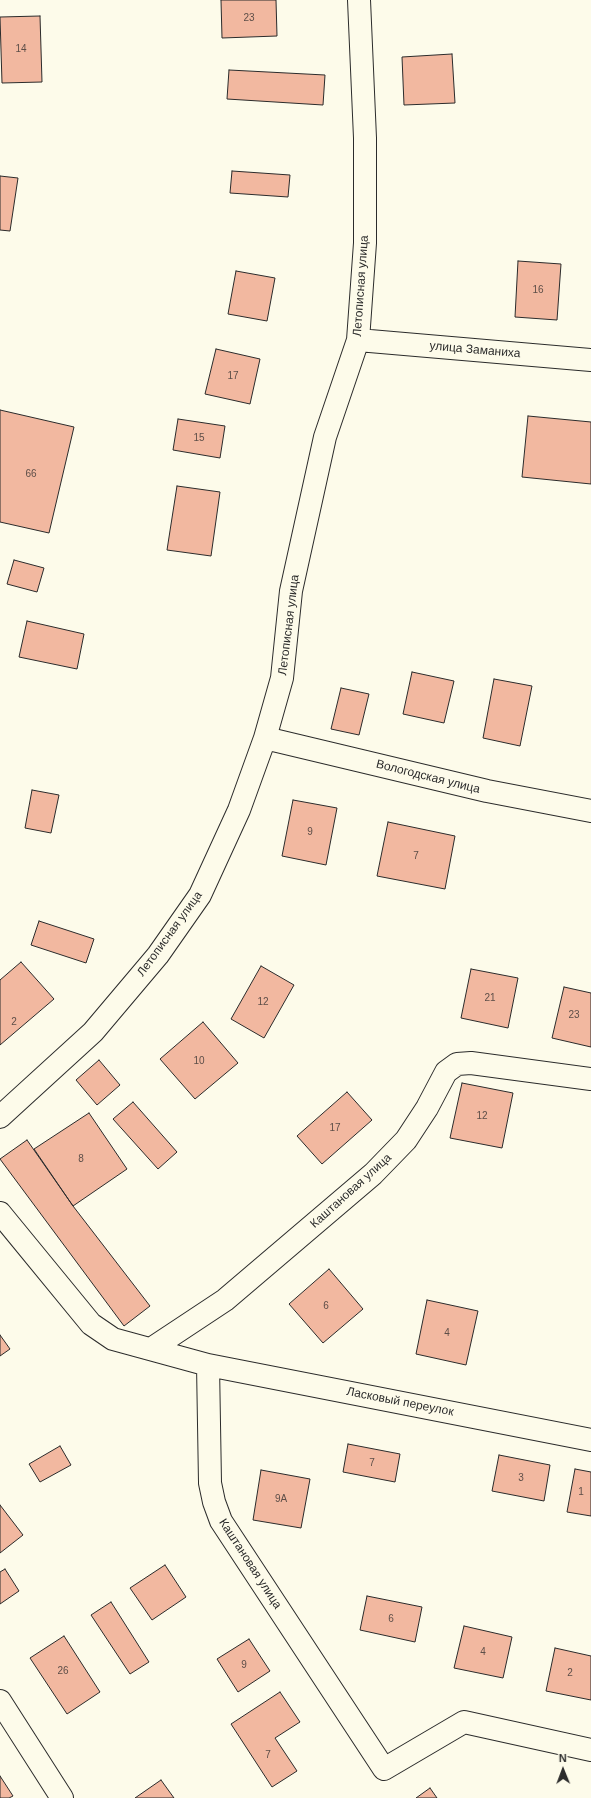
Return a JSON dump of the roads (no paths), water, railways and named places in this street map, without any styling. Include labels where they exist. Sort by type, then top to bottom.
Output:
[{"type":"street","name":"Летописная улица","points":[[0,1117],[93,1032],[158,955],[200,895],[239,810],[265,738],[282,678],[291,591],[325,436],[358,340],[365,243],[365,138],[359,0]]},
{"type":"street","name":"улица Заманиха","points":[[358,340],[591,360]]},
{"type":"street","name":"Вологодская улица","points":[[265,738],[487,791],[591,811]]},
{"type":"street","name":"Каштановая улица","points":[[151,1349],[225,1300],[373,1174],[406,1140],[427,1108],[446,1072],[457,1064],[471,1063],[591,1079]]},
{"type":"street","points":[[0,1213],[91,1324],[113,1339],[208,1365]]},
{"type":"street","name":"Каштановая улица","points":[[208,1365],[210,1483],[214,1502],[221,1521],[384,1769],[464,1722],[591,1750]]},
{"type":"street","name":"Ласковый переулок","points":[[208,1365],[591,1440]]},
{"type":"street","points":[[0,1701],[62,1798]]}]
